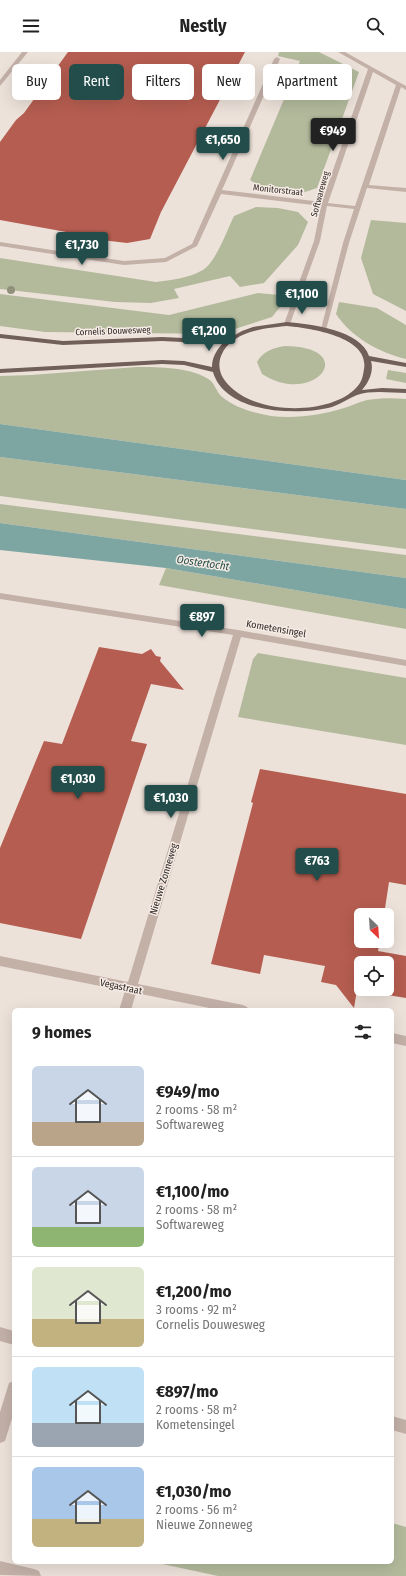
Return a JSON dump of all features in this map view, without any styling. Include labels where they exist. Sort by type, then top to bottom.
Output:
[{"type":"main road","points":[[287,324],[324,329],[346,338],[362,350],[367,358],[368,368],[363,385],[355,393],[339,402],[319,408],[296,410],[273,408],[251,403],[233,394],[221,383],[215,370],[217,358],[227,342],[249,330],[287,324]]},
{"type":"main road","name":"Cornelis Douwesweg","points":[[0,336],[63,343],[162,339],[227,342]]},
{"type":"main road","points":[[367,358],[406,365]]},
{"type":"main road","points":[[0,371],[162,362],[184,363],[215,370]]},
{"type":"main road","points":[[355,393],[382,390],[406,391]]},
{"type":"street","points":[[0,84],[25,52]]},
{"type":"street","points":[[341,52],[406,88]]},
{"type":"street","points":[[0,244],[124,263],[166,260],[195,245],[220,192],[277,59]]},
{"type":"street","name":"Softwareweg","points":[[287,324],[317,241],[324,204],[371,69]]},
{"type":"street","points":[[324,329],[329,302],[365,186],[399,85]]},
{"type":"street","points":[[365,186],[406,190]]},
{"type":"street","name":"Monitorstraat","points":[[220,192],[358,208]]},
{"type":"street","name":"Kometensingel","points":[[0,596],[238,633],[406,663]]},
{"type":"street","name":"Nieuwe Zonneweg","points":[[126,1008],[238,633]]},
{"type":"street","name":"Vegastraat","points":[[0,961],[132,989],[232,1008]]},
{"type":"street","points":[[394,1038],[406,1041]]},
{"type":"street","points":[[0,1334],[12,1337]]},
{"type":"street","points":[[0,1436],[12,1395]]},
{"type":"street","points":[[394,1424],[406,1427]]},
{"type":"street","points":[[0,1568],[34,1576]]},
{"type":"green space","points":[[279,52],[319,52],[343,64],[299,64],[300,61],[278,56]]},
{"type":"green space","points":[[352,68],[359,72],[352,91]]},
{"type":"green space","points":[[284,100],[349,100],[317,188],[299,194],[265,190],[250,180]]},
{"type":"green space","points":[[256,207],[278,208],[298,212],[308,222],[298,245],[264,283],[240,287],[230,276],[174,289],[179,298],[151,303],[115,302],[0,289],[0,258],[156,282],[191,275],[201,271],[211,262],[216,255],[234,216]]},
{"type":"green space","points":[[371,220],[406,223],[406,311],[373,294],[361,258]]},
{"type":"green space","points":[[258,293],[289,296],[272,317],[219,334],[45,332],[0,326],[0,294],[169,315]]},
{"type":"green space","points":[[339,302],[377,308],[406,325],[406,359],[386,353],[358,337],[336,314]]},
{"type":"green space","points":[[285,346],[308,349],[321,356],[325,364],[322,373],[313,380],[299,384],[281,383],[262,374],[257,362],[259,358],[269,351]]},
{"type":"green space","points":[[137,367],[186,370],[204,376],[214,384],[221,396],[232,404],[251,412],[271,416],[308,416],[347,407],[367,400],[386,398],[406,399],[406,480],[0,424],[0,376]]},
{"type":"green space","points":[[388,370],[406,373],[406,383],[386,379]]},
{"type":"green space","points":[[0,457],[406,509],[406,549],[0,496]]},
{"type":"green space","points":[[0,504],[406,555],[406,578],[0,523]]},
{"type":"green space","points":[[166,568],[406,609],[406,629],[159,585]]},
{"type":"green space","points":[[258,653],[406,678],[406,745],[238,717],[253,659]]},
{"type":"green space","points":[[394,1524],[406,1527],[406,1576],[218,1576],[162,1564],[394,1564]]},
{"type":"water","points":[[0,424],[406,480],[406,509],[0,457]]},
{"type":"water","name":"Oostertocht","points":[[0,523],[406,578],[406,609],[166,568],[0,550]]},
{"type":"building","points":[[68,52],[245,52],[239,64],[202,64],[202,100],[220,100],[161,212],[150,239],[127,243],[93,239],[94,237],[0,220],[0,142],[33,100],[61,100],[61,64],[59,64]]},
{"type":"building","points":[[99,647],[142,654],[151,649],[156,656],[161,657],[160,661],[184,690],[151,684],[131,741],[147,744],[81,939],[0,923],[0,848],[44,741],[62,744]]},
{"type":"building","points":[[260,769],[406,794],[406,885],[389,882],[385,908],[354,908],[354,948],[379,948],[378,951],[406,956],[406,998],[394,996],[394,956],[354,956],[354,996],[356,996],[354,1008],[336,985],[321,982],[325,966],[264,955],[260,974],[211,964],[253,803],[251,802]]}]
